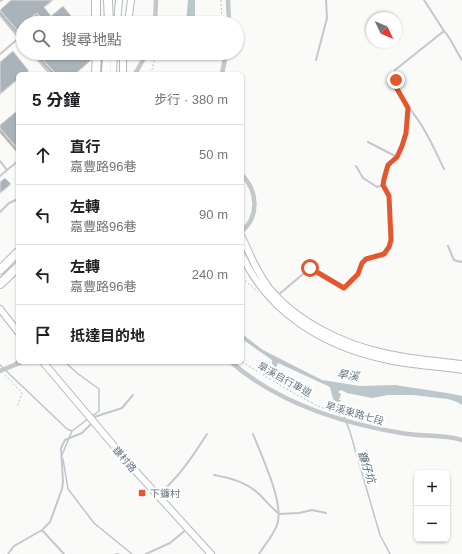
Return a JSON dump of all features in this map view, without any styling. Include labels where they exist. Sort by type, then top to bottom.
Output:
[{"type":"highway","points":[[96,0],[96,16]]},
{"type":"highway","points":[[108,0],[109,16]]},
{"type":"highway","points":[[96,72],[97,60]]},
{"type":"highway","points":[[106,72],[107,60]]},
{"type":"highway","points":[[0,270],[16,254]]},
{"type":"highway","points":[[0,284],[16,269]]},
{"type":"street","points":[[118,16],[119,0]]},
{"type":"street","points":[[129,16],[131,0]]},
{"type":"street","points":[[155,16],[156,0]]},
{"type":"street","points":[[228,0],[229,16]]},
{"type":"street","points":[[113,72],[114,60]]},
{"type":"street","points":[[122,72],[123,60]]},
{"type":"street","points":[[136,72],[143,60]]},
{"type":"street","points":[[222,72],[225,60]]},
{"type":"street","points":[[244,177],[252,190],[254,206],[251,220],[244,229]]},
{"type":"street","points":[[244,241],[258,271],[270,289],[290,308],[312,324],[356,345],[383,353],[462,364]]},
{"type":"street","points":[[244,259],[254,278],[269,297],[299,323],[322,337],[358,352],[384,359],[462,370]]},
{"type":"street","points":[[0,309],[16,329]]},
{"type":"street","points":[[0,370],[16,364]]},
{"type":"street","name":"鎌村路","points":[[45,364],[91,420],[211,554]]},
{"type":"street","name":"旱溪東路七段","points":[[234,364],[270,390],[333,418],[403,434],[450,436],[462,440]]},
{"type":"lane","points":[[316,60],[327,18],[326,0]]},
{"type":"lane","points":[[424,0],[447,34],[462,60]]},
{"type":"lane","points":[[0,15],[16,34]]},
{"type":"lane","points":[[444,31],[395,70],[396,87],[429,140],[444,169]]},
{"type":"lane","points":[[0,54],[16,41]]},
{"type":"lane","points":[[38,60],[48,72]]},
{"type":"lane","points":[[277,296],[310,268],[344,288],[358,274],[362,263],[366,259],[384,254],[389,247],[391,240],[389,196],[383,185],[388,165],[397,157],[402,146],[406,133],[408,108]]},
{"type":"lane","points":[[368,142],[397,157]]},
{"type":"lane","points":[[0,161],[7,170]]},
{"type":"lane","points":[[0,176],[16,163]]},
{"type":"lane","points":[[356,166],[363,178],[377,187],[383,185]]},
{"type":"lane","points":[[0,212],[9,203],[16,200]]},
{"type":"lane","points":[[448,246],[454,260],[460,262],[462,261]]},
{"type":"lane","points":[[8,554],[14,546],[42,530],[50,522],[62,490],[61,448],[65,440],[82,434],[91,420],[122,408],[133,395]]},
{"type":"lane","points":[[158,495],[171,484],[185,468],[207,434]]},
{"type":"lane","points":[[253,434],[274,488],[279,514],[278,525],[259,554]]},
{"type":"lane","points":[[214,474],[235,479],[248,486],[259,494],[279,514],[299,513],[312,510],[326,513]]},
{"type":"lane","points":[[146,554],[170,543],[188,529]]},
{"type":"lane","points":[[42,530],[64,554]]},
{"type":"path","points":[[221,0],[222,16]]},
{"type":"path","points":[[151,72],[154,60]]},
{"type":"path","name":"旱溪自行車道","points":[[244,363],[320,406],[370,422]]},
{"type":"path","points":[[0,370],[22,393],[17,407]]},
{"type":"shaded area","points":[[188,0],[195,0],[195,16],[187,16]]},
{"type":"shaded area","points":[[244,336],[263,350],[322,380],[360,386],[395,385],[453,394],[462,396],[462,405],[448,399],[413,395],[388,395],[372,398],[347,393],[341,390],[338,392],[341,394],[339,400],[342,400],[337,403],[333,399],[330,387],[278,363],[273,373],[272,370],[274,365],[272,364],[272,360],[244,340]]},
{"type":"building","points":[[11,0],[53,0],[44,7],[51,16],[40,16],[37,13],[33,16],[16,16],[16,29],[0,10]]},
{"type":"building","points":[[63,6],[71,16],[51,16]]},
{"type":"building","points":[[13,51],[16,55],[16,60],[20,60],[29,71],[16,72],[16,81],[0,94],[0,62]]},
{"type":"building","points":[[43,60],[91,60],[77,72],[54,72]]},
{"type":"building","points":[[16,112],[16,147],[0,128],[0,125]]},
{"type":"building","points":[[5,178],[11,184],[0,193],[0,182]]},
{"type":"waterway","points":[[67,364],[99,389],[99,411],[91,417]]},
{"type":"waterway","points":[[0,365],[67,429],[72,431]]},
{"type":"waterway","name":"鐮仔坑","points":[[338,400],[350,432],[380,535],[390,554]]},
{"type":"waterway","points":[[62,455],[72,431],[88,419]]},
{"type":"waterway","points":[[63,459],[68,489],[94,523],[132,554]]},
{"type":"place","name":"下鐮村","points":[[142,493]]},
{"type":"route","points":[[310,268],[344,288],[350,280],[358,274],[362,263],[366,259],[384,254],[389,247],[391,240],[389,196],[383,185],[388,165],[397,157],[402,146],[406,133],[406,113],[408,108],[396,87],[396,80]]},
{"type":"water label","name":"旱溪","points":[[348,375]]}]
